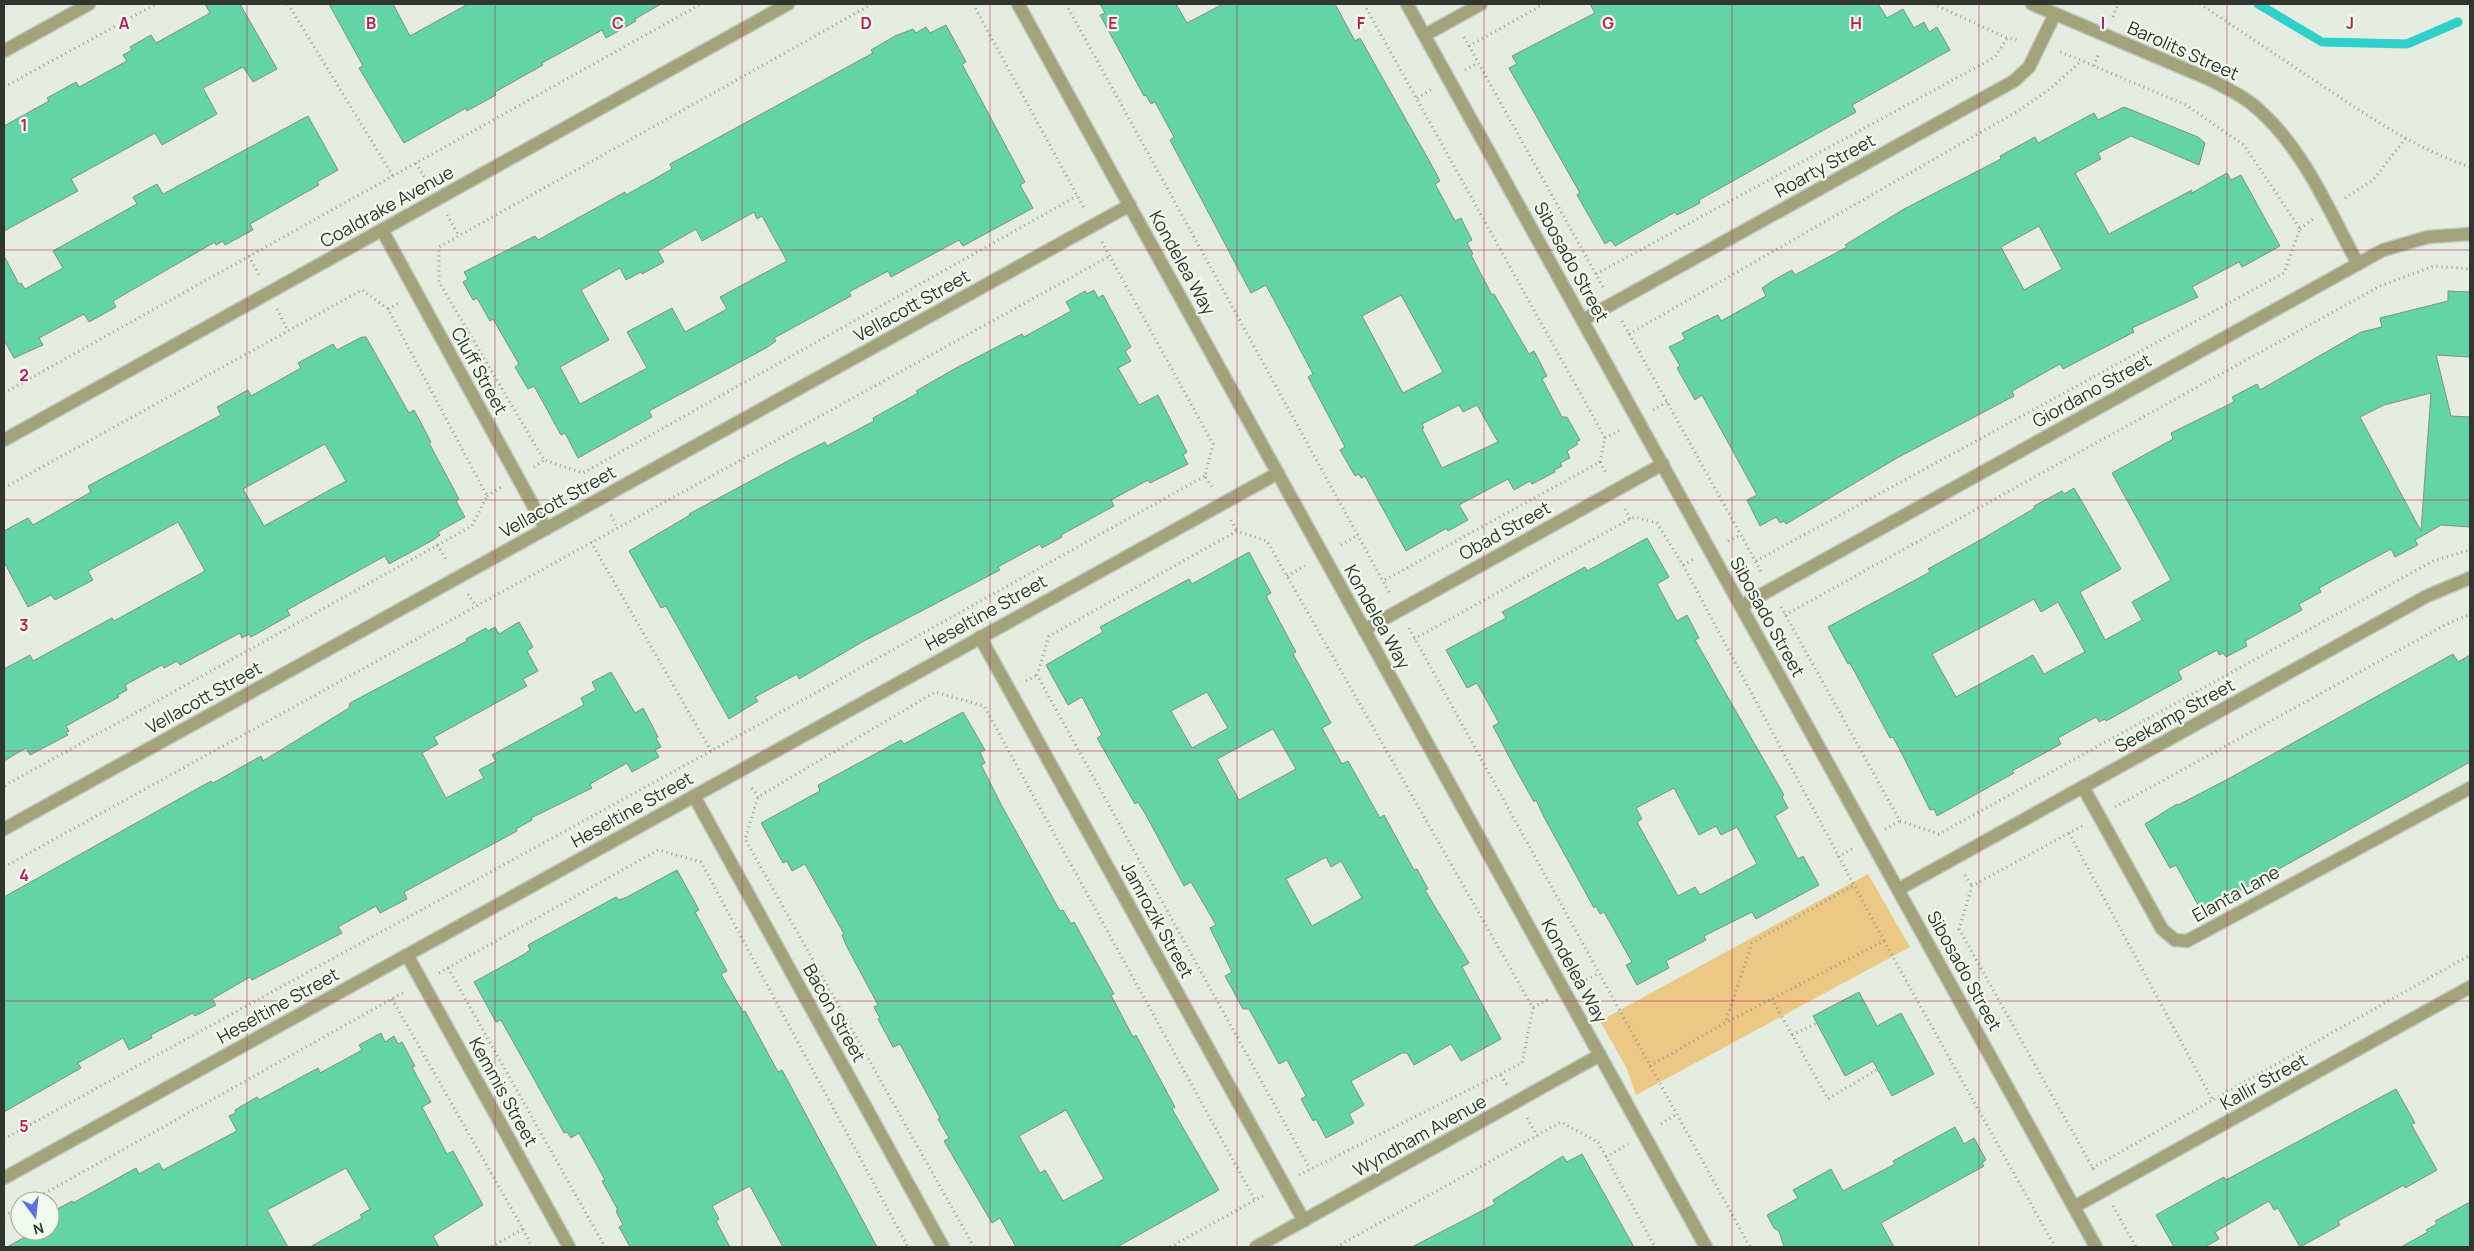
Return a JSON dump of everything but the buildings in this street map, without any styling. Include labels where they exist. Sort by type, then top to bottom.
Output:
[{"type":"street","points":[[4,51],[89,4]]},
{"type":"street","name":"Coaldrake Avenue","points":[[4,440],[788,4]]},
{"type":"street","name":"Kondelea Way","points":[[1018,4],[1706,1247]]},
{"type":"street","name":"Sibosado Street","points":[[1407,4],[2096,1247]]},
{"type":"street","points":[[1425,35],[1481,4]]},
{"type":"street","name":"Barolits Street","points":[[2032,4],[2211,80],[2237,94],[2259,110],[2282,134],[2310,174],[2358,264]]},
{"type":"street","name":"Roarty Street","points":[[1583,320],[2014,81],[2029,67],[2055,14]]},
{"type":"street","name":"Vellacott Street","points":[[4,830],[1130,205]]},
{"type":"street","name":"Cluff Street","points":[[382,230],[546,529]]},
{"type":"street","name":"Giordano Street","points":[[1741,606],[2383,250],[2428,237],[2470,234]]},
{"type":"street","name":"Obad Street","points":[[1364,630],[1663,464]]},
{"type":"street","name":"Heseltine Street","points":[[4,1178],[1278,473]]},
{"type":"street","name":"Seekamp Street","points":[[1899,889],[2427,596],[2470,578]]},
{"type":"street","name":"Jamrozik Street","points":[[980,637],[1304,1221]]},
{"type":"street","name":"Elanta Lane","points":[[2083,787],[2162,929],[2175,940],[2187,941],[2470,788]]},
{"type":"street","name":"Bacon Street","points":[[694,796],[943,1247]]},
{"type":"street","name":"Kemmis Street","points":[[407,954],[566,1246]]},
{"type":"street","name":"Kallir Street","points":[[2074,1207],[2470,987]]},
{"type":"street","name":"Wyndham Avenue","points":[[1256,1247],[1600,1055]]},
{"type":"path","points":[[4,88],[156,4]]},
{"type":"path","points":[[288,4],[393,176]]},
{"type":"path","points":[[4,393],[701,4]]},
{"type":"path","points":[[872,4],[439,247],[439,282],[544,460],[583,473],[1078,196]]},
{"type":"path","points":[[1066,4],[1383,581],[1600,462]]},
{"type":"path","points":[[1364,4],[1605,438],[1600,462],[1607,476]]},
{"type":"path","points":[[1469,46],[1544,4]]},
{"type":"path","points":[[1756,561],[2284,273],[2300,228],[2244,145],[2186,105],[2042,43],[2007,38],[1933,4]]},
{"type":"path","points":[[2200,4],[2353,107],[2406,138],[2470,167]]},
{"type":"path","points":[[1454,19],[1900,821],[1939,834],[2432,561],[2470,550]]},
{"type":"path","points":[[1596,274],[1995,56],[2007,38]]},
{"type":"path","points":[[1629,334],[2018,111],[2050,89],[2081,61]]},
{"type":"path","points":[[2328,209],[2372,180],[2406,138]]},
{"type":"path","points":[[4,867],[1110,256]]},
{"type":"path","points":[[1786,615],[2380,286],[2434,266],[2470,268]]},
{"type":"path","points":[[4,488],[362,290],[388,309],[487,496],[472,526],[4,786]]},
{"type":"path","points":[[4,1139],[711,751],[1205,476],[1213,444]]},
{"type":"path","points":[[1621,502],[1630,519]]},
{"type":"path","points":[[1750,1247],[1414,639],[1635,517],[1657,523],[1683,565],[1884,941],[2055,1247]]},
{"type":"path","points":[[1170,1247],[1310,1169],[1522,1063],[1533,1008],[1268,541],[1237,531],[1049,636],[1037,676],[1310,1169]]},
{"type":"path","points":[[1726,542],[1741,535]]},
{"type":"path","points":[[591,542],[711,751]]},
{"type":"path","points":[[1683,565],[1697,558]]},
{"type":"path","points":[[2136,1247],[1959,929],[1972,886],[2443,626],[2470,614]]},
{"type":"path","points":[[974,1247],[745,839],[758,797],[935,692],[984,706],[1254,1200]]},
{"type":"path","points":[[2069,833],[2213,1100]]},
{"type":"path","points":[[49,1191],[658,850],[701,862],[908,1247]]},
{"type":"path","points":[[1725,1023],[1752,943],[1854,885]]},
{"type":"path","points":[[1650,1066],[1725,1023],[1884,941]]},
{"type":"path","points":[[2092,1168],[2470,955]]},
{"type":"path","points":[[448,968],[606,1247]]},
{"type":"path","points":[[392,999],[530,1243]]},
{"type":"path","points":[[1772,999],[1828,1099],[1878,1069]]},
{"type":"path","points":[[1792,1035],[1817,1023]]},
{"type":"path","points":[[1336,1247],[1561,1122],[1598,1142],[1655,1247]]},
{"type":"path","points":[[491,1247],[523,1229]]},
{"type":"shaded area","points":[[1868,874],[1910,947],[1636,1095],[1627,1069],[1600,1021]]},
{"type":"waterway","points":[[2258,4],[2322,42],[2407,44],[2458,22]]}]
